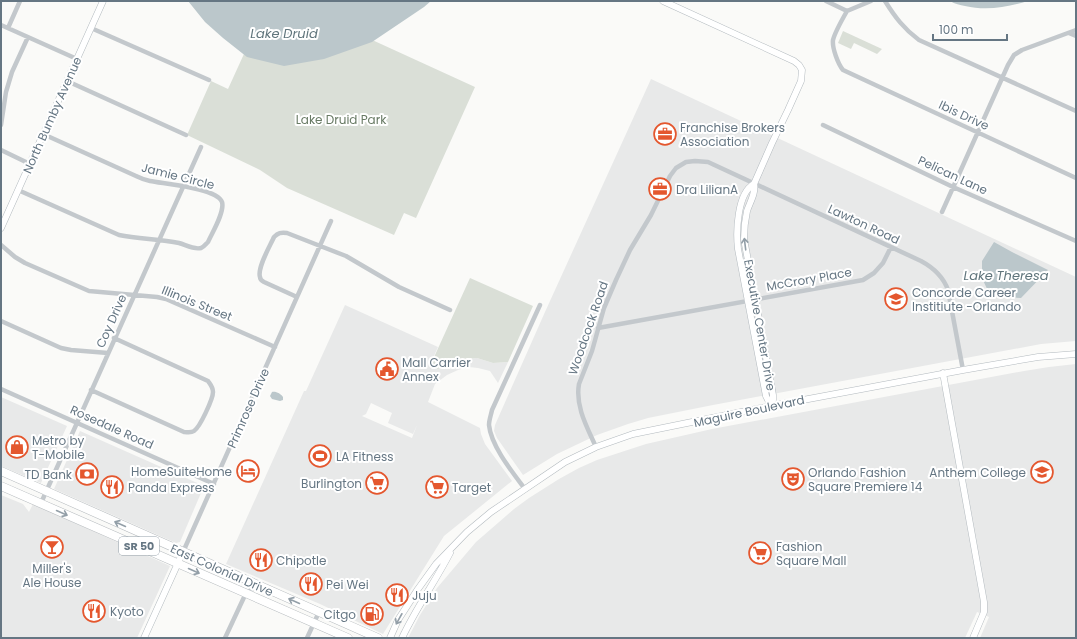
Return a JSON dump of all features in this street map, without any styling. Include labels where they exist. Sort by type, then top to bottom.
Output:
[{"type":"highway","name":"East Colonial Drive","points":[[1,471],[378,638]]},
{"type":"highway","name":"East Colonial Drive","points":[[1,486],[348,638]]},
{"type":"street","points":[[8,28],[20,1]]},
{"type":"street","name":"North Bumby Avenue","points":[[1,228],[103,1]]},
{"type":"street","name":"Executive Center Drive","points":[[663,1],[794,61],[802,70],[801,81],[754,184],[754,192],[748,207],[744,236],[773,395],[771,406]]},
{"type":"street","points":[[826,1],[847,11],[871,1]]},
{"type":"street","points":[[885,1],[907,31],[919,40],[1076,111]]},
{"type":"street","name":"Ibis Drive","points":[[847,11],[833,39],[833,46],[840,66],[843,70],[1076,178]]},
{"type":"street","points":[[1,25],[77,59]]},
{"type":"street","points":[[91,28],[209,80]]},
{"type":"street","points":[[942,212],[1002,78],[1014,55],[1022,50],[1076,30]]},
{"type":"street","points":[[1069,33],[1076,36]]},
{"type":"street","points":[[1,125],[6,92],[12,72],[28,37]]},
{"type":"street","points":[[67,81],[186,135]]},
{"type":"street","name":"Pelican Lane","points":[[823,125],[953,187],[1076,241]]},
{"type":"street","name":"Jamie Circle","points":[[43,134],[136,176],[149,180],[183,186],[213,194],[219,198],[222,203],[221,215],[205,246],[193,248],[186,245],[158,240]]},
{"type":"street","name":"Coy Drive","points":[[40,503],[201,147]]},
{"type":"street","points":[[1,150],[30,164]]},
{"type":"street","name":"Lawton Road","points":[[686,162],[708,162],[891,247],[936,271],[943,279],[949,294],[963,370]]},
{"type":"street","name":"Woodcock Road","points":[[596,447],[582,414],[579,402],[579,384],[592,351],[604,308],[630,250],[651,215],[668,179],[676,168],[686,162]]},
{"type":"street","name":"Executive Center Drive","points":[[754,184],[749,188],[743,199],[739,213],[737,230],[738,249],[766,396],[771,406]]},
{"type":"street","points":[[18,190],[119,235],[158,240]]},
{"type":"street","name":"Primrose Drive","points":[[144,638],[332,221]]},
{"type":"street","points":[[297,297],[260,279],[260,267],[274,237],[276,234],[282,232],[346,256],[398,287],[450,310]]},
{"type":"street","name":"Illinois Street","points":[[1,245],[25,263],[89,291],[166,299],[275,346]]},
{"type":"street","name":"McCrory Place","points":[[598,328],[863,280],[874,273],[883,262],[891,247]]},
{"type":"street","points":[[524,489],[497,448],[491,435],[489,424],[492,410],[540,305]]},
{"type":"street","points":[[1,321],[61,348],[108,353]]},
{"type":"street","points":[[91,390],[184,432],[196,430],[212,399],[212,387],[208,381],[114,338]]},
{"type":"street","name":"Maguire Boulevard","points":[[390,638],[398,620],[411,598],[436,564],[467,532],[491,512],[524,489],[565,462],[596,447],[633,434],[771,406],[1038,357],[1076,354]]},
{"type":"street","points":[[943,374],[982,591],[984,611],[973,638]]},
{"type":"street","name":"Rosedale Road","points":[[1,389],[214,484]]},
{"type":"street","name":"Maguire Boulevard","points":[[402,638],[454,546]]},
{"type":"street","points":[[225,638],[246,593],[258,586]]},
{"type":"street","points":[[307,638],[319,612]]},
{"type":"shaded area","points":[[651,79],[1076,277],[1076,341],[1041,344],[648,418],[597,435],[557,454],[523,475],[497,438],[494,431],[495,425]]},
{"type":"shaded area","points":[[345,305],[438,347],[430,365],[438,369],[445,365],[465,359],[477,358],[493,363],[508,362],[498,383],[490,371],[469,367],[447,375],[435,384],[428,402],[480,428],[485,444],[512,481],[444,536],[383,634],[320,604],[226,564],[304,391],[306,391]],"holes":[[[371,403],[392,413],[388,423],[413,434],[417,425],[412,438],[362,416],[366,414]]]},
{"type":"shaded area","points":[[1076,364],[1076,638],[980,638],[989,617],[977,612],[965,638],[408,638],[437,588],[476,542],[529,498],[559,479],[597,460],[646,444],[712,429],[1024,371]]},
{"type":"shaded area","points":[[1,397],[67,426],[41,483],[1,466]]},
{"type":"shaded area","points":[[80,431],[204,486],[180,542],[176,543],[54,489]]},
{"type":"shaded area","points":[[1,495],[23,504],[29,512],[33,504],[170,566],[137,638],[1,638]]},
{"type":"green space","name":"Lake Druid Park","points":[[268,1],[287,1],[475,87],[416,218],[404,213],[394,235],[287,188],[260,170],[187,135],[211,81],[228,89]]},
{"type":"green space","points":[[843,31],[882,49],[877,54],[854,43],[851,49],[838,43]]},
{"type":"green space","points":[[470,278],[533,306],[508,362],[493,363],[477,358],[465,359],[445,365],[438,369],[430,366]]},
{"type":"water","name":"Lake Druid","points":[[188,1],[431,1],[372,42],[324,59],[284,66],[247,57],[205,22]]},
{"type":"water","points":[[950,1],[1028,1],[1005,7],[981,8],[956,4]]},
{"type":"water","name":"Lake Theresa","points":[[994,242],[1048,270],[1021,298],[1002,297],[988,291],[982,278],[982,261]]},
{"type":"water","points":[[272,392],[280,394],[283,397],[283,400],[280,401],[272,399],[270,396]]},
{"type":"place","name":"Franchise Brokers Association","points":[[665,134]]},
{"type":"place","name":"Dra LilianA","points":[[660,189]]},
{"type":"place","name":"Concorde Career Institiute -Orlando","points":[[896,299]]},
{"type":"place","name":"Mall Carrier Annex","points":[[387,369]]},
{"type":"place","name":"Metro by T-Mobile","points":[[17,447]]},
{"type":"place","name":"LA Fitness","points":[[320,456]]},
{"type":"place","name":"HomeSuiteHome","points":[[248,471]]},
{"type":"place","name":"Anthem College","points":[[1042,472]]},
{"type":"place","name":"TD Bank","points":[[87,474]]},
{"type":"place","name":"Orlando Fashion Square Premiere 14","points":[[793,479]]},
{"type":"place","name":"Burlington","points":[[377,483]]},
{"type":"place","name":"Panda Express","points":[[112,487]]},
{"type":"place","name":"Target","points":[[437,487]]},
{"type":"place","name":"Miller's Ale House","points":[[52,547]]},
{"type":"place","name":"Fashion Square Mall","points":[[760,553]]},
{"type":"place","name":"Chipotle","points":[[261,560]]},
{"type":"place","name":"Pei Wei","points":[[311,584]]},
{"type":"place","name":"Juju","points":[[397,595]]},
{"type":"place","name":"Kyoto","points":[[94,611]]},
{"type":"place","name":"Citgo","points":[[372,614]]}]
